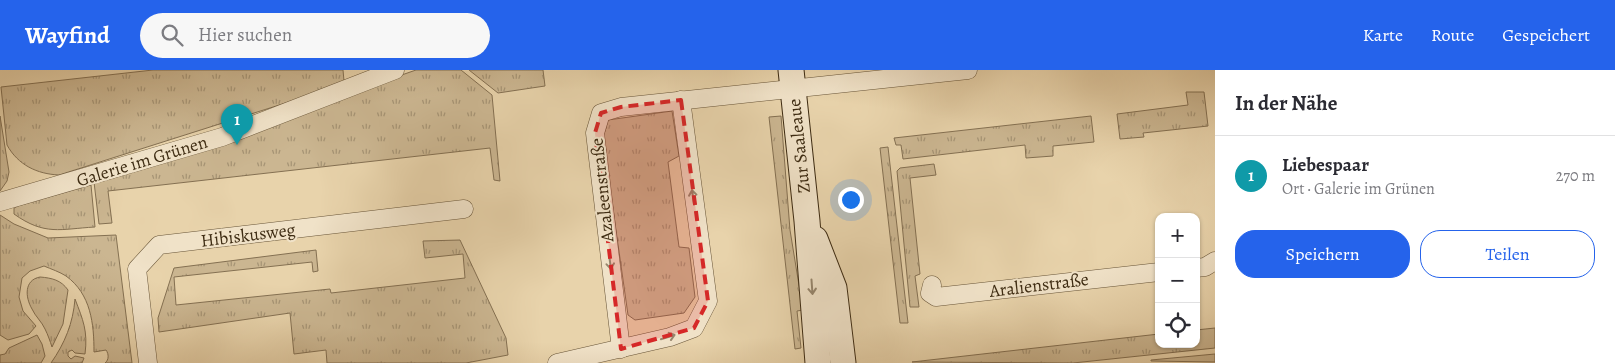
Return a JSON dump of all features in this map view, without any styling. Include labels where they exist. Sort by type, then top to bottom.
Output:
[{"type":"street","name":"Galerie im Grünen","points":[[0,202],[222,137],[395,70]]},
{"type":"street","name":"Azaleenstraße","points":[[621,349],[595,133],[601,114],[621,107],[681,100],[792,79],[968,70]]},
{"type":"street","name":"Zur Saaleaue","points":[[792,79],[818,363]]},
{"type":"street","points":[[557,363],[670,337],[694,328],[708,301],[681,100]]},
{"type":"street","name":"Hibiskusweg","points":[[148,363],[137,269],[159,245],[464,209]]},
{"type":"street","name":"Zur Saaleaue","points":[[806,221],[823,255],[834,288],[844,363]]},
{"type":"street","points":[[1200,268],[1205,267],[1215,260]]},
{"type":"street","name":"Aralienstraße","points":[[932,285],[930,293],[936,297],[1155,272]]},
{"type":"highlighted area","points":[[681,100],[708,301],[694,328],[621,349],[595,133],[601,113],[621,107]]},
{"type":"green space","points":[[153,70],[343,70],[344,81],[336,87],[59,175],[43,173],[22,163],[7,145],[1,87]]},
{"type":"green space","points":[[416,70],[461,70],[492,95],[500,181],[494,180],[490,148],[108,191],[112,223],[99,224],[94,182]]},
{"type":"green space","points":[[469,70],[543,70],[545,86],[498,93]]},
{"type":"green space","points":[[1186,92],[1204,92],[1208,126],[1143,133],[1144,137],[1120,139],[1117,114],[1188,105]]},
{"type":"green space","points":[[672,111],[679,156],[668,162],[679,247],[689,248],[695,297],[684,313],[635,320],[628,315],[603,138],[608,120]]},
{"type":"green space","points":[[0,116],[9,172],[7,181],[0,191]]},
{"type":"green space","points":[[781,116],[790,230],[803,310],[797,311],[801,348],[795,349],[769,117]]},
{"type":"green space","points":[[1091,116],[1094,142],[1053,146],[1053,156],[1026,158],[1025,145],[903,159],[901,145],[896,145],[894,138]]},
{"type":"green space","points":[[888,147],[908,323],[900,323],[880,148]]},
{"type":"green space","points":[[934,164],[936,175],[910,178],[920,274],[915,276],[919,307],[910,307],[897,171],[900,168]]},
{"type":"green space","points":[[91,185],[95,227],[53,230],[35,226],[14,214],[14,208],[18,206]]},
{"type":"green space","points":[[0,215],[14,224],[48,238],[116,235],[132,363],[105,363],[108,357],[106,350],[94,352],[92,320],[81,292],[66,276],[44,266],[30,271],[22,278],[19,297],[23,311],[36,326],[29,334],[8,340],[0,335]]},
{"type":"green space","points":[[460,240],[506,338],[508,355],[466,363],[327,363],[326,350],[294,354],[290,313],[159,332],[158,318],[174,268],[316,250],[318,271],[313,272],[312,262],[174,277],[176,305],[330,289],[331,293],[465,278],[463,254],[425,258],[423,241]]},
{"type":"green space","points":[[40,277],[56,280],[68,290],[63,324],[52,347],[44,326],[33,312],[27,294],[31,282]]},
{"type":"green space","points":[[75,299],[84,326],[86,339],[85,354],[75,353],[72,350],[68,352],[68,356],[71,359],[75,356],[84,358],[82,363],[51,363],[68,333]]},
{"type":"green space","points":[[1215,328],[1215,348],[1073,363],[912,362],[1155,334],[1155,348],[1200,348],[1200,330]]},
{"type":"green space","points":[[37,335],[45,356],[41,363],[0,363],[0,355],[5,354],[9,348]]},
{"type":"green space","points":[[1215,354],[1215,362],[1151,361],[1151,360]]},
{"type":"place","name":"Liebespaar","points":[[237,145]]}]
